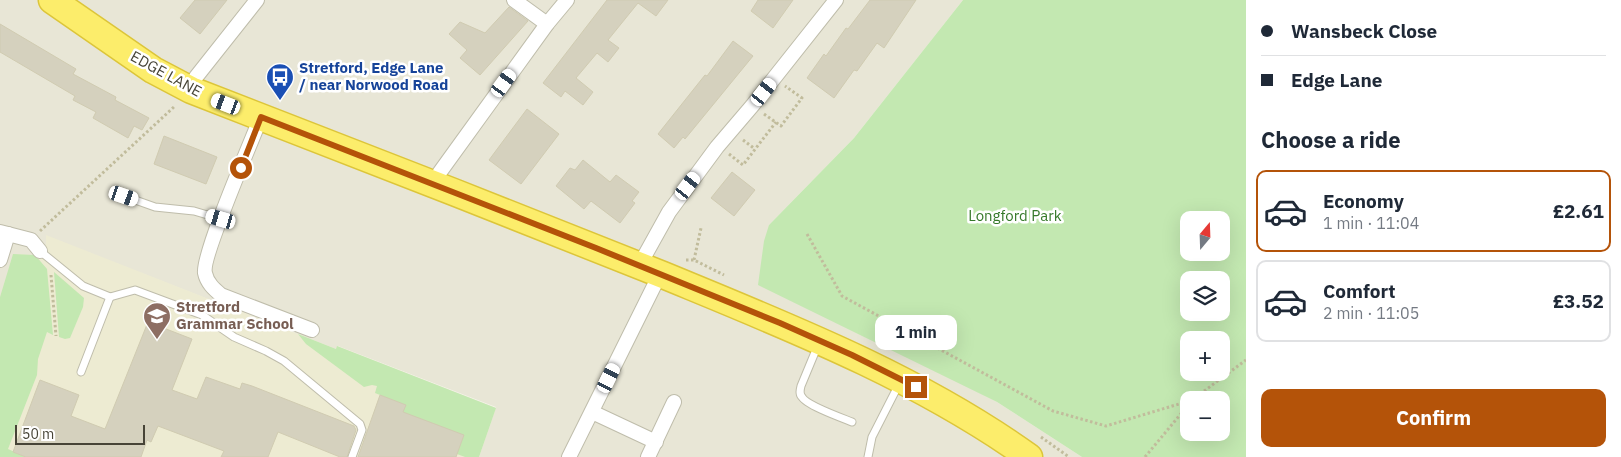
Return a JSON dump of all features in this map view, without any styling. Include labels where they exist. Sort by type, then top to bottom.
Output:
[{"type":"highway","name":"EDGE LANE","points":[[52,0],[153,70],[191,90],[650,270],[820,340],[932,395],[1014,450]]},
{"type":"street","points":[[191,90],[196,77],[257,0]]},
{"type":"street","points":[[514,0],[547,24]]},
{"type":"street","points":[[434,185],[440,172],[547,24],[567,0]]},
{"type":"street","points":[[569,457],[592,412],[650,270],[669,212],[717,147],[836,0]]},
{"type":"street","points":[[261,117],[221,219],[204,272],[210,284],[221,295],[312,330]]},
{"type":"street","points":[[0,260],[4,233],[40,250]]},
{"type":"street","points":[[648,457],[674,402]]},
{"type":"street","points":[[592,412],[656,442]]},
{"type":"lane","points":[[124,196],[155,207],[194,211],[221,219]]},
{"type":"lane","points":[[40,250],[83,286],[110,297],[136,290],[202,315],[234,338],[266,351],[284,361],[360,424],[362,430],[352,457]]},
{"type":"lane","points":[[81,372],[110,297]]},
{"type":"lane","points":[[820,340],[801,386],[802,398],[852,422]]},
{"type":"lane","points":[[868,457],[872,437],[901,380]]},
{"type":"path","points":[[56,336],[40,250],[191,90]]},
{"type":"path","points":[[752,106],[781,126],[802,98]]},
{"type":"path","points":[[743,165],[776,122]]},
{"type":"path","points":[[694,260],[701,228]]},
{"type":"path","points":[[807,234],[842,296],[1053,411],[1106,426],[1180,404]]},
{"type":"path","points":[[1204,391],[1246,360]]},
{"type":"path","points":[[1145,457],[1180,414]]},
{"type":"shaded area","points":[[0,0],[963,0],[854,138],[769,225],[905,355],[997,402],[1082,457],[479,457],[496,407],[338,346],[336,349],[46,236],[46,245],[35,255],[0,297]]},
{"type":"shaded area","name":"Stretford Grammar School","points":[[46,235],[336,349],[337,346],[496,408],[479,457],[0,457],[0,297],[13,254],[35,255],[46,245]]},
{"type":"green space","name":"Longford Park","points":[[963,0],[1246,0],[1246,457],[1082,457],[997,402],[758,285],[764,241],[769,225],[854,138]]},
{"type":"green space","points":[[13,254],[35,255],[47,269],[53,335],[47,332],[38,359],[37,375],[8,449],[26,457],[0,457],[0,297]]},
{"type":"green space","points":[[54,272],[84,298],[83,307],[70,338],[59,337]]},
{"type":"green space","points":[[298,334],[336,349],[337,346],[496,408],[479,457],[465,457],[457,454],[403,412],[405,405],[375,393],[377,386],[364,387],[306,344]]},
{"type":"building","points":[[195,0],[227,0],[200,34],[180,18]]},
{"type":"building","points":[[607,0],[668,0],[656,16],[638,3],[608,40],[619,48],[608,62],[597,53],[576,78],[593,92],[583,105],[565,91],[561,97],[543,83]]},
{"type":"building","points":[[758,0],[793,0],[773,28],[751,11]]},
{"type":"building","points":[[870,0],[916,0],[884,48],[877,43],[834,98],[807,78],[824,54],[826,56],[846,28],[848,29]]},
{"type":"building","points":[[509,7],[528,21],[480,75],[460,58],[467,50],[449,34],[460,22],[485,33]]},
{"type":"building","points":[[0,24],[76,69],[73,74],[116,97],[115,100],[149,118],[142,130],[134,126],[128,138],[93,118],[96,112],[73,100],[75,96],[0,52]]},
{"type":"building","points":[[733,41],[753,56],[685,139],[683,137],[674,148],[658,134],[705,75],[707,76]]},
{"type":"building","points":[[527,109],[559,134],[521,184],[489,160]]},
{"type":"building","points":[[164,136],[217,157],[206,184],[154,164]]},
{"type":"building","points":[[583,160],[610,182],[616,175],[639,192],[632,201],[635,203],[620,223],[591,201],[584,209],[556,186],[570,168],[575,170]]},
{"type":"building","points":[[732,172],[755,190],[734,216],[711,198]]},
{"type":"building","points":[[148,322],[192,339],[172,390],[197,399],[206,377],[240,389],[242,383],[252,386],[354,426],[356,430],[347,457],[340,457],[278,432],[268,457],[221,457],[224,451],[158,426],[151,442],[147,440],[141,457],[26,457],[13,452],[40,380],[79,395],[71,416],[105,429]]},
{"type":"building","points":[[380,395],[406,405],[403,412],[464,435],[456,457],[358,457]]},
{"type":"place","name":"Stretford, Edge Lane / near Norwood Road","points":[[280,101]]},
{"type":"place","name":"Stretford Grammar School","points":[[157,340]]},
{"type":"route","points":[[241,168],[261,117],[596,248],[780,323],[852,355],[916,387]]}]
